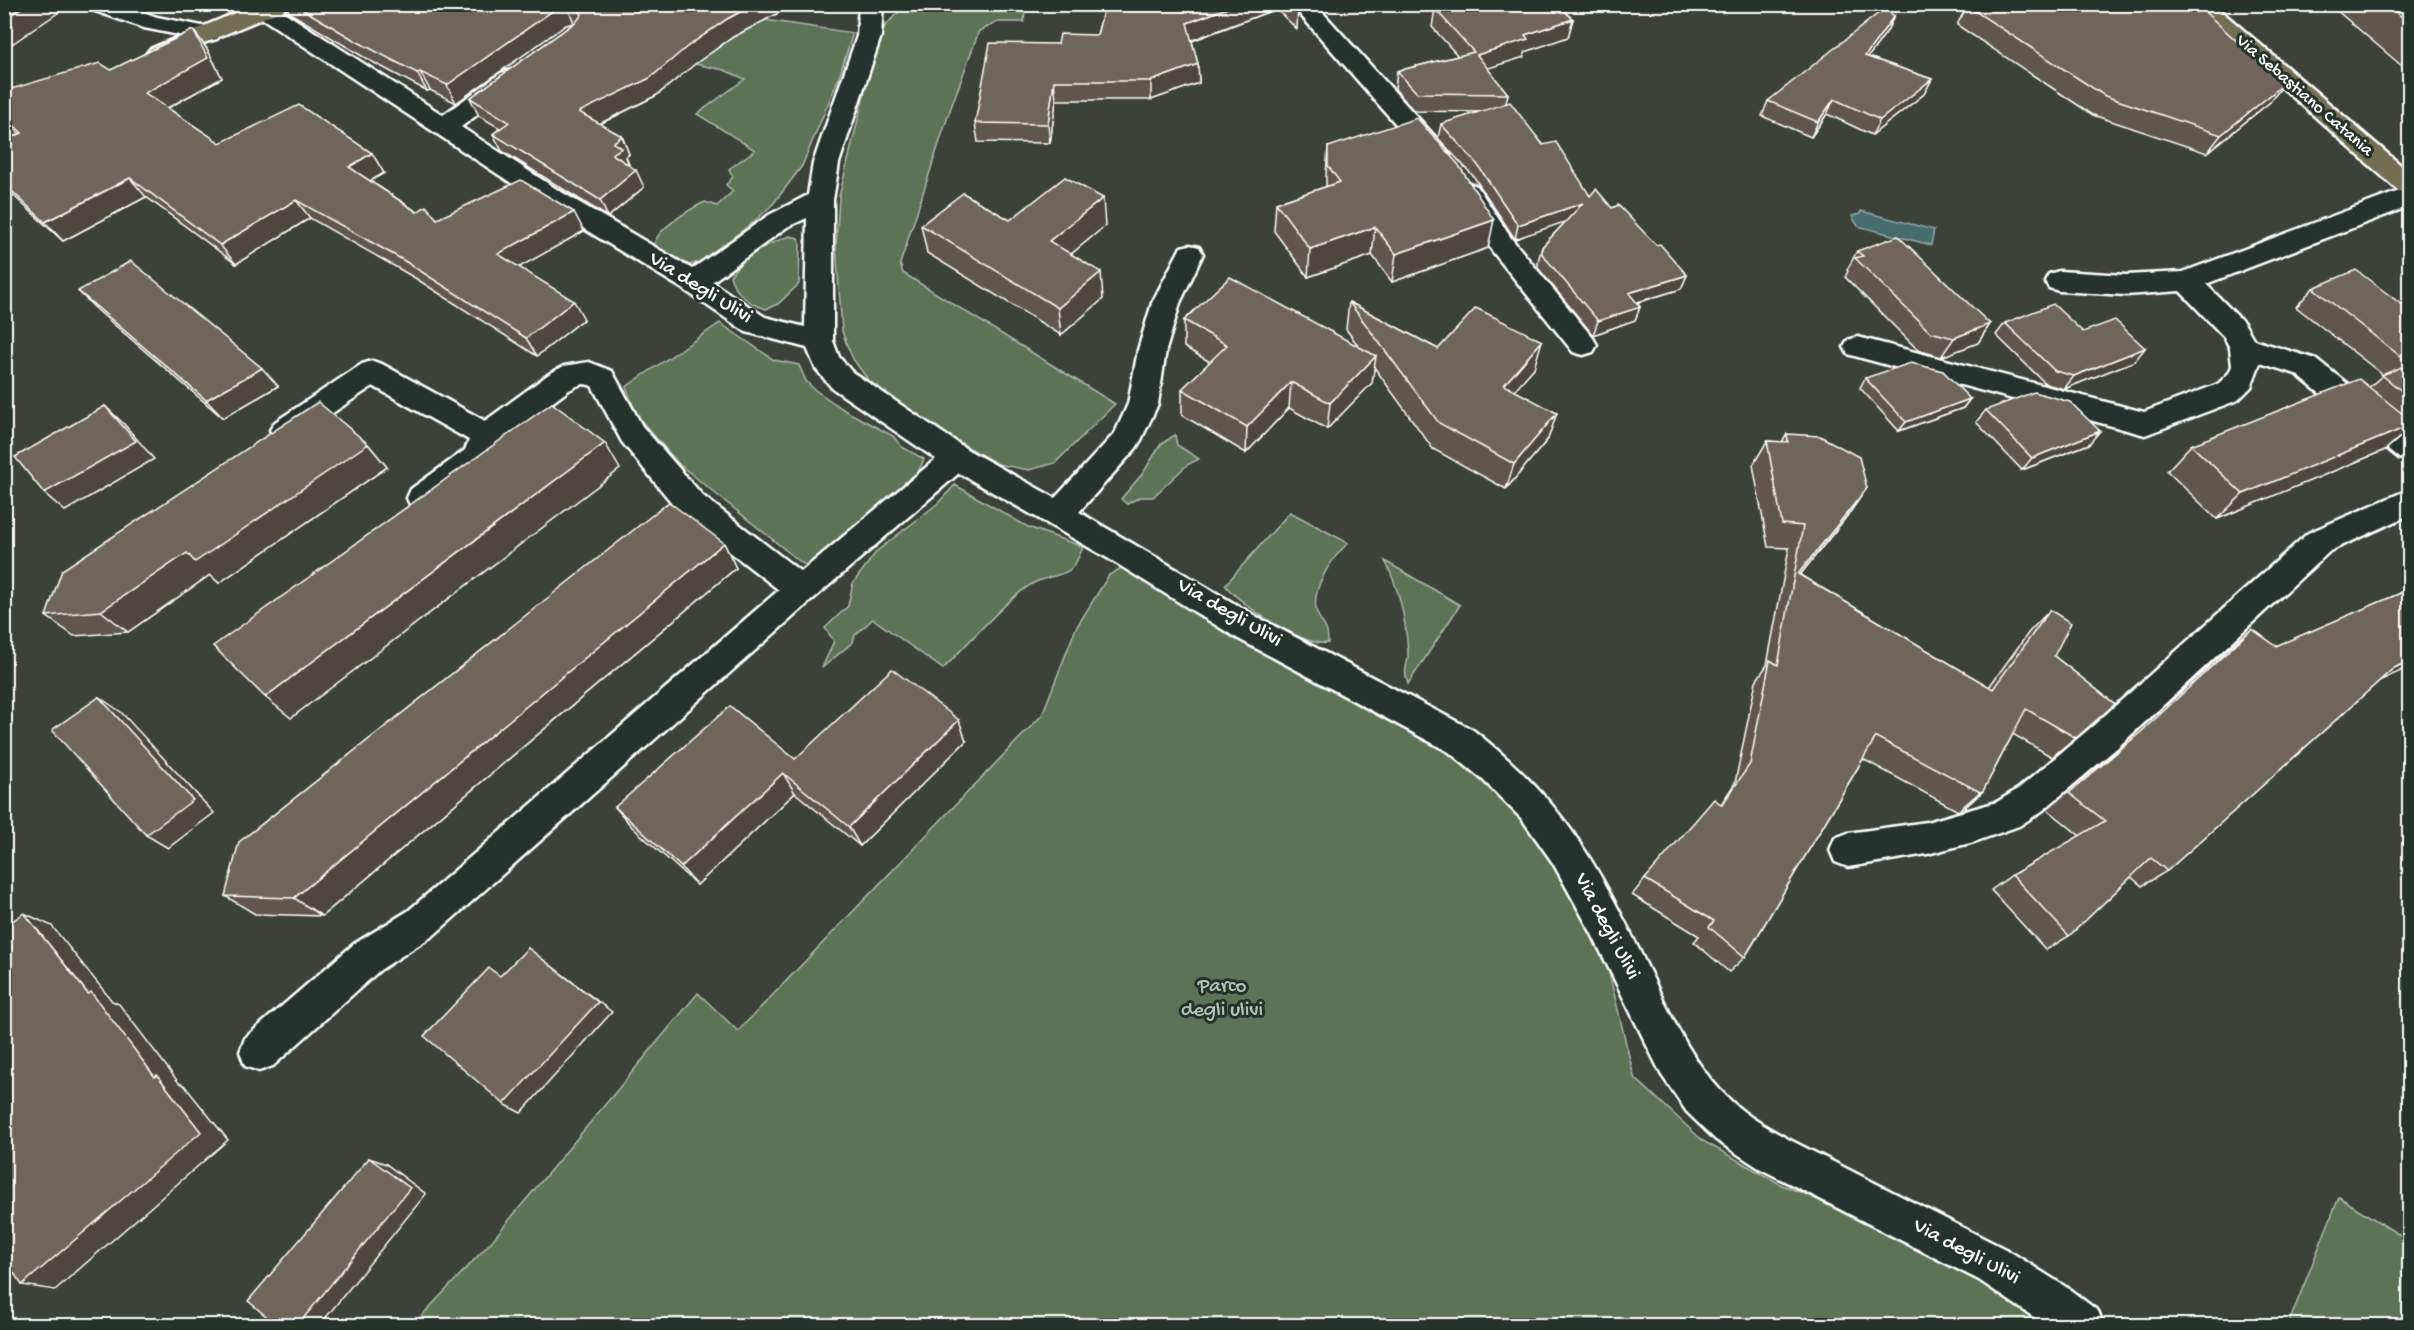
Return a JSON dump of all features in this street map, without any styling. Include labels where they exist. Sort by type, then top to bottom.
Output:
[{"type":"main road","name":"Via Sebastiano Catania","points":[[2199,4],[2409,188]]},
{"type":"main road","points":[[137,62],[271,7]]},
{"type":"street","points":[[97,4],[153,23],[209,34]]},
{"type":"street","points":[[819,341],[820,200],[826,163],[869,36],[871,4]]},
{"type":"street","points":[[1302,4],[1334,37],[1464,185],[1502,245],[1583,345]]},
{"type":"street","name":"Via degli Ulivi","points":[[271,7],[549,196],[693,282],[756,325],[819,341],[826,362],[842,380],[957,458],[1246,627],[1461,741],[1500,773],[1543,818],[1595,903],[1665,1047],[1682,1074],[1717,1115],[1739,1133],[1778,1156],[2004,1271],[2054,1303],[2083,1326]]},
{"type":"street","points":[[444,126],[528,66]]},
{"type":"street","points":[[2059,281],[2126,285],[2186,281],[2409,196]]},
{"type":"street","points":[[693,282],[778,221],[820,200]]},
{"type":"street","points":[[1058,515],[1126,440],[1143,404],[1152,350],[1167,303],[1190,255]]},
{"type":"street","points":[[1858,347],[2145,424],[2228,392],[2241,379],[2246,366],[2244,348],[2234,330],[2216,309],[2186,281]]},
{"type":"street","points":[[2244,348],[2306,366],[2409,450]]},
{"type":"street","points":[[267,442],[372,372],[486,436]]},
{"type":"street","points":[[399,514],[476,458],[486,436],[560,382],[574,374],[589,373],[602,379],[632,435],[692,505],[802,590]]},
{"type":"street","points":[[259,1052],[367,957],[422,923],[802,590],[957,458]]},
{"type":"street","points":[[1848,850],[1927,838],[1974,826],[2007,814],[2030,800],[2106,736],[2319,542],[2409,501]]},
{"type":"green space","points":[[905,5],[1025,5],[1024,22],[998,22],[979,31],[949,113],[900,264],[903,273],[1115,404],[1055,463],[1029,470],[997,464],[944,433],[868,380],[853,359],[842,331],[836,246],[839,197],[867,83],[885,26]]},
{"type":"green space","points":[[765,20],[853,33],[838,80],[802,166],[773,204],[756,220],[702,261],[686,266],[657,250],[655,244],[657,237],[681,216],[699,205],[705,202],[717,206],[733,191],[726,185],[733,177],[729,169],[755,150],[697,114],[745,79],[724,70],[695,64],[733,37]]},
{"type":"green space","points":[[790,236],[800,241],[799,284],[778,304],[766,309],[754,304],[739,293],[730,276],[741,263],[756,252]]},
{"type":"green space","points":[[720,323],[774,360],[799,365],[806,381],[815,390],[846,411],[893,436],[902,447],[924,459],[917,473],[905,488],[876,517],[814,566],[803,564],[680,465],[637,416],[626,387]]},
{"type":"green space","points":[[1175,435],[1177,445],[1199,459],[1187,465],[1153,497],[1140,497],[1127,504],[1121,499],[1143,473],[1161,444]]},
{"type":"green space","points":[[955,485],[1028,527],[1083,547],[1074,565],[1066,572],[1038,581],[1016,596],[989,620],[943,669],[873,619],[855,635],[853,642],[822,668],[834,641],[825,628],[848,606],[853,583],[877,551],[937,504]]},
{"type":"green space","points":[[1290,512],[1348,543],[1330,564],[1317,591],[1317,612],[1327,631],[1328,643],[1317,642],[1288,632],[1258,613],[1225,585]]},
{"type":"green space","points":[[1385,561],[1460,605],[1408,684],[1406,669],[1408,652],[1404,617],[1398,593]]},
{"type":"green space","name":"Parco degli ulivi","points":[[1123,567],[1252,648],[1412,730],[1469,766],[1513,808],[1555,861],[1588,922],[1608,968],[1634,1077],[1703,1141],[1782,1185],[1840,1208],[1976,1277],[2047,1326],[412,1326],[490,1243],[698,993],[738,1031],[1042,715],[1076,628],[1109,575]]},
{"type":"green space","points":[[2339,1197],[2409,1241],[2409,1325],[2288,1325]]},
{"type":"water","points":[[1861,211],[1934,230],[1931,245],[1858,226],[1852,216],[1860,214]]},
{"type":"building","points":[[4,4],[27,4],[4,19]]},
{"type":"building","points":[[294,4],[755,4],[727,19],[688,46],[650,78],[579,112],[622,136],[613,143],[622,148],[612,154],[636,170],[600,200],[493,134],[509,122],[470,98],[577,21],[582,14],[576,7],[567,5],[558,7],[447,85],[420,72],[417,73],[356,41]]},
{"type":"building","points":[[1105,4],[1238,4],[1187,23],[1198,64],[1151,81],[1054,81],[1048,124],[975,123],[990,43],[1058,44],[1060,34],[1097,35]]},
{"type":"building","points":[[1455,4],[1557,4],[1573,19],[1525,35],[1528,39],[1477,55],[1508,94],[1417,93],[1397,71],[1474,52],[1435,9]]},
{"type":"building","points":[[1969,4],[2196,4],[2284,84],[2221,135],[2105,96],[1967,6]]},
{"type":"building","points":[[2386,4],[2409,4],[2409,23]]},
{"type":"building","points":[[1885,8],[1894,16],[1865,56],[1932,79],[1880,120],[1834,99],[1818,122],[1768,101]]},
{"type":"building","points":[[193,30],[208,58],[145,93],[220,143],[299,105],[372,153],[349,167],[417,212],[426,206],[437,219],[521,180],[574,212],[498,254],[574,301],[526,338],[403,260],[296,200],[220,245],[130,178],[45,222],[4,184],[4,141],[22,133],[4,116],[4,91],[100,63],[111,70]]},
{"type":"building","points":[[1510,102],[1543,145],[1556,142],[1590,196],[1596,189],[1612,208],[1618,205],[1656,245],[1660,244],[1687,275],[1629,293],[1640,307],[1598,321],[1542,254],[1542,247],[1583,203],[1518,225],[1477,164],[1441,124]]},
{"type":"building","points":[[1417,118],[1458,164],[1494,220],[1396,254],[1375,227],[1310,249],[1276,203],[1340,182],[1328,166],[1328,147]]},
{"type":"building","points":[[1065,177],[1103,198],[1049,241],[1101,272],[1058,308],[921,225],[963,193],[1010,220]]},
{"type":"building","points":[[1898,236],[1990,324],[1954,338],[1930,332],[1855,258],[1863,256],[1857,251]]},
{"type":"building","points":[[131,261],[262,368],[206,400],[78,291]]},
{"type":"building","points":[[2356,270],[2409,310],[2409,363],[2313,288]]},
{"type":"building","points":[[1230,277],[1376,356],[1330,403],[1291,382],[1247,427],[1182,389],[1227,345],[1184,320]]},
{"type":"building","points":[[1349,302],[1438,349],[1476,308],[1542,341],[1504,385],[1557,413],[1514,464],[1439,423]]},
{"type":"building","points":[[2053,304],[2083,332],[2115,320],[2145,348],[2074,376],[2055,371],[2005,323]]},
{"type":"building","points":[[1911,363],[1943,371],[1970,399],[1906,422],[1865,378]]},
{"type":"building","points":[[2409,364],[2409,397],[2382,375]]},
{"type":"building","points":[[2359,379],[2409,419],[2409,426],[2243,494],[2191,445]]},
{"type":"building","points":[[2034,392],[2070,402],[2100,431],[2032,458],[1986,410]]},
{"type":"building","points":[[318,402],[368,444],[195,562],[187,553],[101,611],[46,616],[62,570]]},
{"type":"building","points":[[552,403],[605,443],[265,697],[213,646]]},
{"type":"building","points":[[105,406],[136,441],[44,493],[15,457]]},
{"type":"building","points":[[1787,434],[1820,436],[1859,457],[1867,488],[1798,574],[1993,689],[2050,610],[2071,623],[2054,656],[2115,704],[2076,738],[2026,709],[1983,791],[1980,792],[1876,737],[1745,957],[1709,927],[1714,921],[1645,879],[1714,799],[1722,805],[1750,764],[1770,660],[1778,665],[1803,526],[1782,524],[1767,441],[1788,442]]},
{"type":"building","points":[[669,502],[724,543],[294,898],[225,896],[239,842]]},
{"type":"building","points":[[2409,587],[2409,661],[2394,668],[2167,871],[2151,858],[2069,936],[2012,875],[2105,821],[2069,793],[2142,731],[2252,629],[2276,646],[2403,592]]},
{"type":"building","points":[[892,669],[959,720],[849,827],[783,773],[681,867],[615,807],[730,706],[795,759]]},
{"type":"building","points":[[99,697],[193,800],[146,835],[52,730]]},
{"type":"building","points":[[24,913],[88,994],[91,992],[155,1077],[157,1075],[201,1132],[22,1285],[4,1259],[4,927]]},
{"type":"building","points":[[528,948],[598,1002],[504,1104],[424,1036],[489,968],[500,976]]},
{"type":"building","points":[[369,1158],[410,1188],[297,1326],[278,1326],[248,1301]]}]
